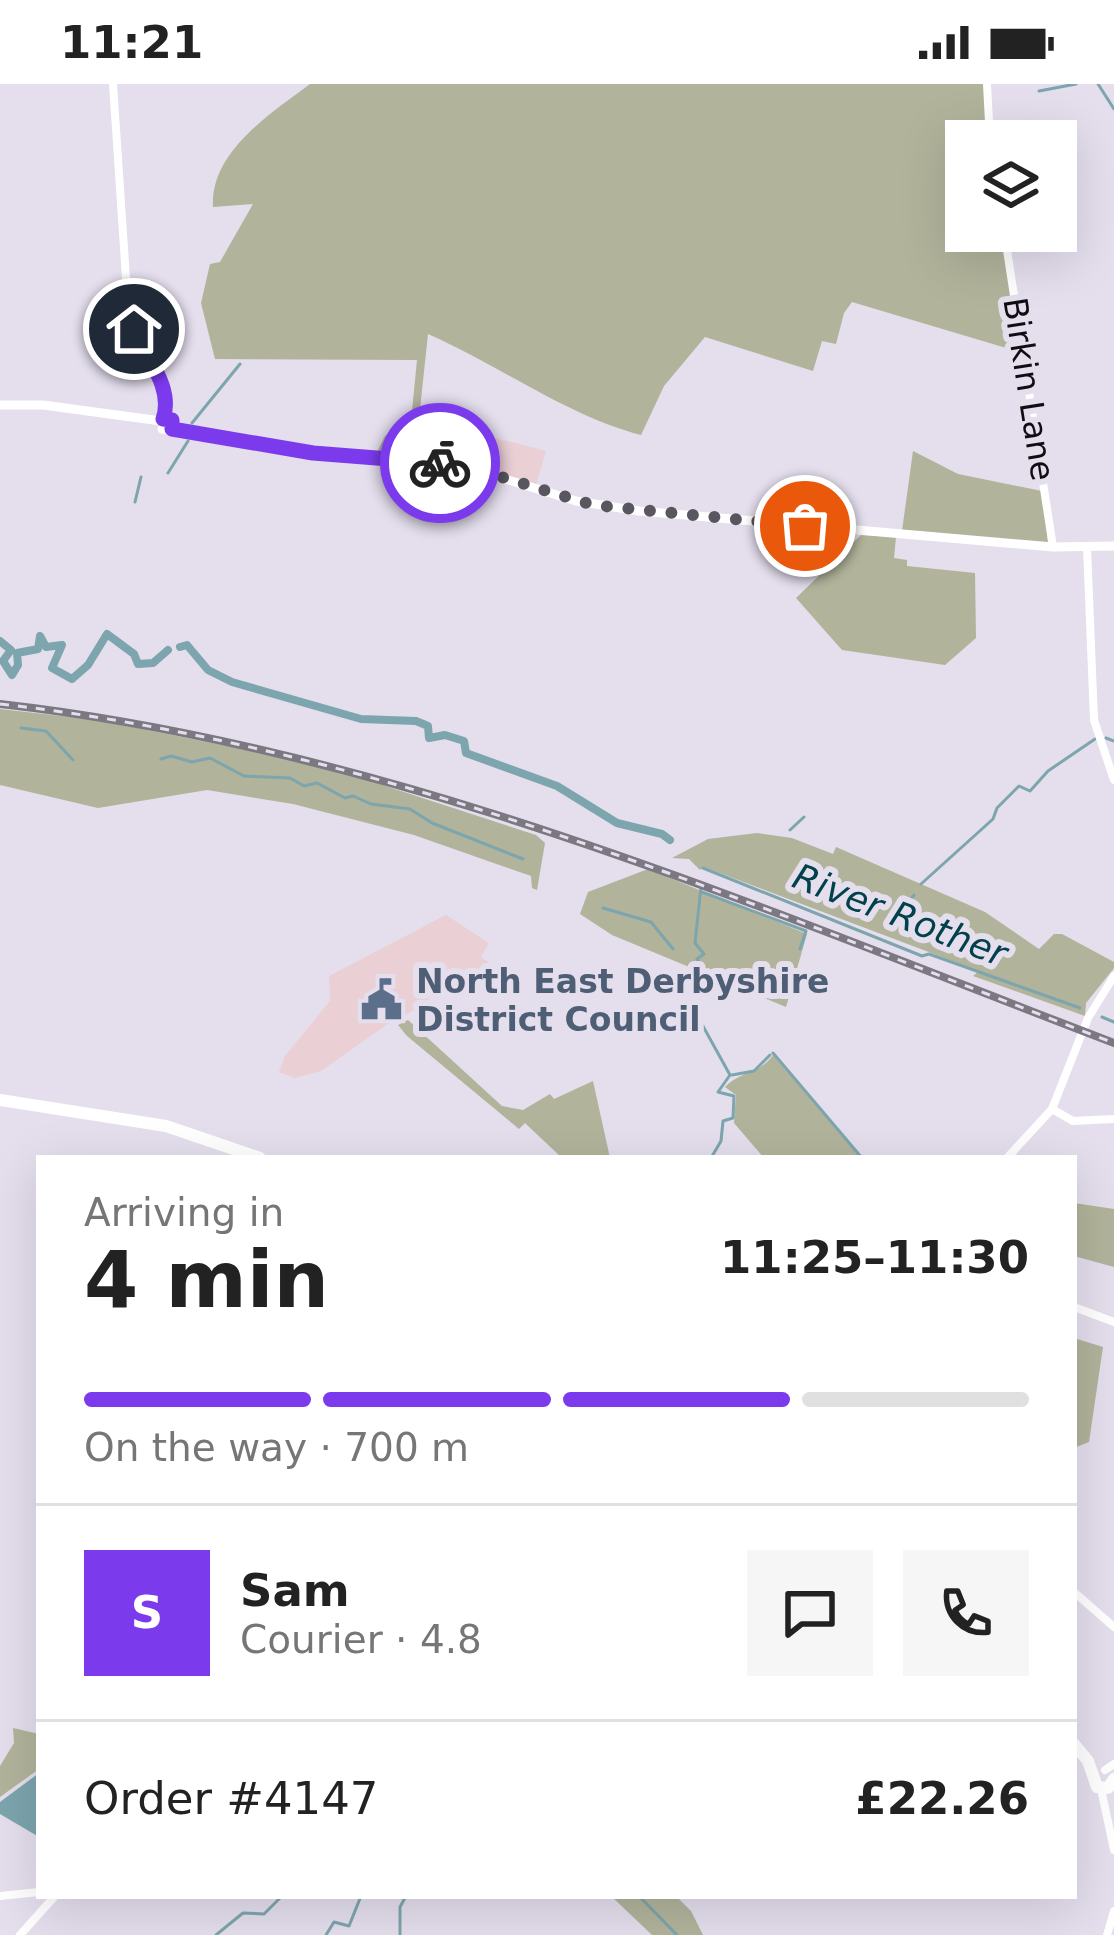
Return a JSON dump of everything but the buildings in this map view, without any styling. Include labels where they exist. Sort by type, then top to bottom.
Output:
[{"type":"highway","points":[[0,1100],[166,1126],[251,1155]]},
{"type":"highway","points":[[1077,1748],[1108,1779]]},
{"type":"main road","points":[[0,406],[66,408],[165,422],[313,453],[458,464],[593,505],[1053,547],[1114,546]]},
{"type":"street","points":[[113,84],[128,308],[143,351],[162,385],[165,422]]},
{"type":"street","points":[[987,84],[989,120]]},
{"type":"street","name":"Birkin Lane","points":[[1008,252],[1053,547]]},
{"type":"street","points":[[1087,547],[1094,720],[1114,780]]},
{"type":"street","points":[[1010,1155],[1052,1109],[1088,1018],[1114,976]]},
{"type":"street","points":[[1052,1109],[1073,1121],[1114,1119]]},
{"type":"street","points":[[1077,1308],[1114,1322]]},
{"type":"street","points":[[1077,1595],[1114,1627]]},
{"type":"street","points":[[1108,1779],[1114,1850]]},
{"type":"street","points":[[0,1896],[36,1896]]},
{"type":"street","points":[[20,1935],[45,1899]]},
{"type":"street","points":[[1107,1935],[1114,1911]]},
{"type":"shaded area","points":[[496,438],[546,451],[536,485],[489,469]]},
{"type":"shaded area","points":[[446,915],[489,943],[481,957],[491,964],[489,971],[458,983],[441,979],[444,991],[431,994],[428,1003],[386,1025],[321,1071],[295,1078],[279,1072],[285,1056],[330,1001],[329,976]]},
{"type":"green space","points":[[310,84],[984,84],[986,120],[945,120],[945,252],[1004,252],[1020,352],[852,302],[836,344],[822,341],[813,371],[705,337],[664,386],[641,435],[587,416],[428,334],[415,456],[377,452],[385,436],[411,421],[417,360],[215,359],[201,303],[210,264],[220,262],[253,204],[213,207],[215,187],[232,152]]},
{"type":"green space","points":[[913,451],[958,474],[1042,491],[1048,543],[902,531]]},
{"type":"green space","points":[[861,535],[896,537],[894,558],[907,560],[907,566],[975,573],[976,638],[945,665],[842,650],[796,598]]},
{"type":"green space","points":[[0,709],[96,720],[315,763],[536,835],[545,843],[537,890],[532,888],[531,876],[414,835],[293,804],[207,790],[98,808],[0,785]]},
{"type":"green space","points":[[757,833],[792,838],[833,854],[836,847],[985,912],[1039,949],[1054,934],[1062,934],[1114,962],[1114,968],[1086,1003],[1085,1016],[973,976],[979,971],[704,867],[700,870],[689,859],[672,858],[708,839]]},
{"type":"green space","points":[[648,869],[807,934],[786,1007],[612,935],[580,914],[588,892]]},
{"type":"green space","points":[[408,1020],[502,1106],[523,1110],[550,1094],[554,1099],[593,1081],[609,1155],[559,1155],[525,1123],[519,1129],[398,1025]]},
{"type":"green space","points":[[773,1055],[858,1155],[761,1155],[734,1123],[736,1095],[725,1087]]},
{"type":"green space","points":[[1077,1203],[1114,1209],[1114,1267],[1077,1257]]},
{"type":"green space","points":[[1077,1339],[1103,1347],[1089,1442],[1077,1447]]},
{"type":"green space","points":[[13,1728],[36,1733],[36,1771],[0,1797],[0,1766],[14,1743]]},
{"type":"green space","points":[[614,1899],[679,1899],[703,1935],[652,1935]]},
{"type":"water","points":[[36,1775],[36,1835],[0,1814],[0,1802]]},
{"type":"waterway","points":[[1039,91],[1076,84]]},
{"type":"waterway","points":[[1098,84],[1114,109]]},
{"type":"waterway","points":[[192,423],[240,364]]},
{"type":"waterway","points":[[168,473],[188,441]]},
{"type":"waterway","points":[[135,502],[141,477]]},
{"type":"waterway","name":"River Rother","points":[[0,641],[11,650],[3,661],[12,675],[18,665],[17,653],[38,649],[40,636],[46,647],[62,645],[52,668],[72,679],[88,665],[107,634],[134,654],[138,664],[153,663],[168,650]]},
{"type":"waterway","name":"River Rother","points":[[180,647],[187,645],[208,670],[232,682],[361,719],[416,721],[428,726],[429,738],[445,735],[464,741],[466,753],[557,786],[617,823],[670,840]]},
{"type":"waterway","points":[[21,728],[46,731],[73,760]]},
{"type":"waterway","points":[[1106,738],[1114,741]]},
{"type":"waterway","points":[[921,884],[993,819],[997,808],[1019,786],[1030,791],[1048,771],[1095,739]]},
{"type":"waterway","points":[[161,759],[171,756],[192,762],[210,758],[244,776],[290,778],[304,786],[317,783],[345,798],[410,809],[432,823],[523,859]]},
{"type":"waterway","points":[[790,830],[804,817]]},
{"type":"waterway","name":"River Rother","points":[[703,868],[922,956],[929,954],[1080,1008]]},
{"type":"waterway","points":[[701,887],[695,943],[704,954],[697,959],[703,967],[693,1008],[730,1075],[718,1092],[734,1096],[733,1118],[723,1121],[721,1141],[713,1155]]},
{"type":"waterway","points":[[702,892],[806,931],[800,949]]},
{"type":"waterway","points":[[898,916],[914,895]]},
{"type":"waterway","points":[[603,908],[651,922],[673,949]]},
{"type":"waterway","name":"River Rother","points":[[1102,1017],[1114,1022]]},
{"type":"waterway","points":[[773,1053],[859,1155]]},
{"type":"waterway","points":[[732,1075],[754,1071],[770,1055]]},
{"type":"waterway","points":[[216,1935],[243,1913],[264,1914],[279,1899]]},
{"type":"waterway","points":[[326,1935],[334,1922],[349,1926],[360,1899]]},
{"type":"waterway","points":[[400,1935],[404,1899]]},
{"type":"waterway","points":[[642,1899],[677,1935]]},
{"type":"railway","points":[[0,704],[145,725],[288,756],[428,794],[705,886],[1114,1043]]},
{"type":"way so far","points":[[440,463],[458,464],[593,505],[805,526]]},
{"type":"place","name":"North East Derbyshire District Council","points":[[382,1000]]},
{"type":"route","points":[[134,329],[162,385],[167,410],[163,419],[172,420],[172,429],[313,453],[440,463]]}]
